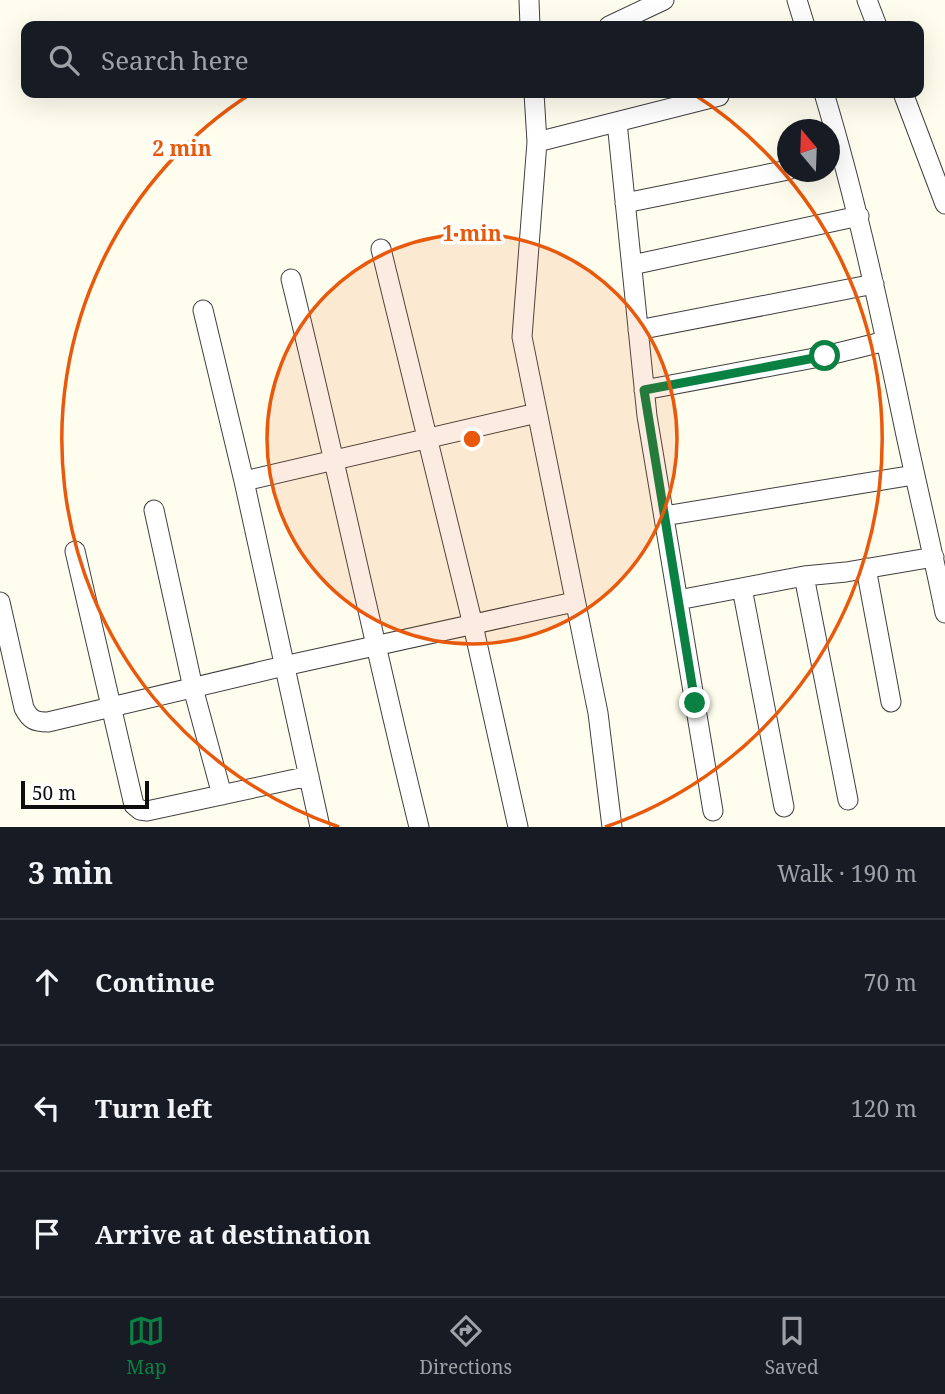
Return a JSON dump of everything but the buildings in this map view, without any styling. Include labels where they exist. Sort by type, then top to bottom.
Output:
[{"type":"street","points":[[529,0],[530,21]]},
{"type":"street","points":[[620,21],[664,0]]},
{"type":"street","points":[[797,0],[803,21]]},
{"type":"street","points":[[867,0],[875,21]]},
{"type":"street","points":[[534,98],[537,142],[522,337],[598,713],[612,827]]},
{"type":"street","points":[[537,142],[711,98]]},
{"type":"street","points":[[825,98],[829,119]]},
{"type":"street","points":[[904,98],[945,204]]},
{"type":"street","points":[[617,122],[644,390],[713,811]]},
{"type":"street","points":[[840,168],[859,216],[945,612]]},
{"type":"street","points":[[625,203],[777,172]]},
{"type":"street","points":[[632,265],[859,216]]},
{"type":"street","points":[[381,249],[428,438],[518,827]]},
{"type":"street","points":[[291,279],[336,460],[375,646],[419,827]]},
{"type":"street","points":[[638,330],[874,284]]},
{"type":"street","points":[[203,310],[244,481],[320,827]]},
{"type":"street","points":[[644,390],[825,356],[886,341]]},
{"type":"street","points":[[244,481],[537,413]]},
{"type":"street","points":[[664,516],[914,475]]},
{"type":"street","points":[[154,510],[193,688],[222,795]]},
{"type":"street","points":[[75,551],[131,798],[141,810],[147,811],[309,776]]},
{"type":"street","points":[[678,600],[804,576],[934,556]]},
{"type":"street","points":[[866,568],[891,702]]},
{"type":"street","points":[[804,576],[848,800]]},
{"type":"street","points":[[742,588],[784,807]]},
{"type":"street","points":[[0,602],[24,708],[29,718],[36,722],[48,722],[284,666],[574,603]]},
{"type":"route","points":[[695,703],[644,390],[825,356]]}]
